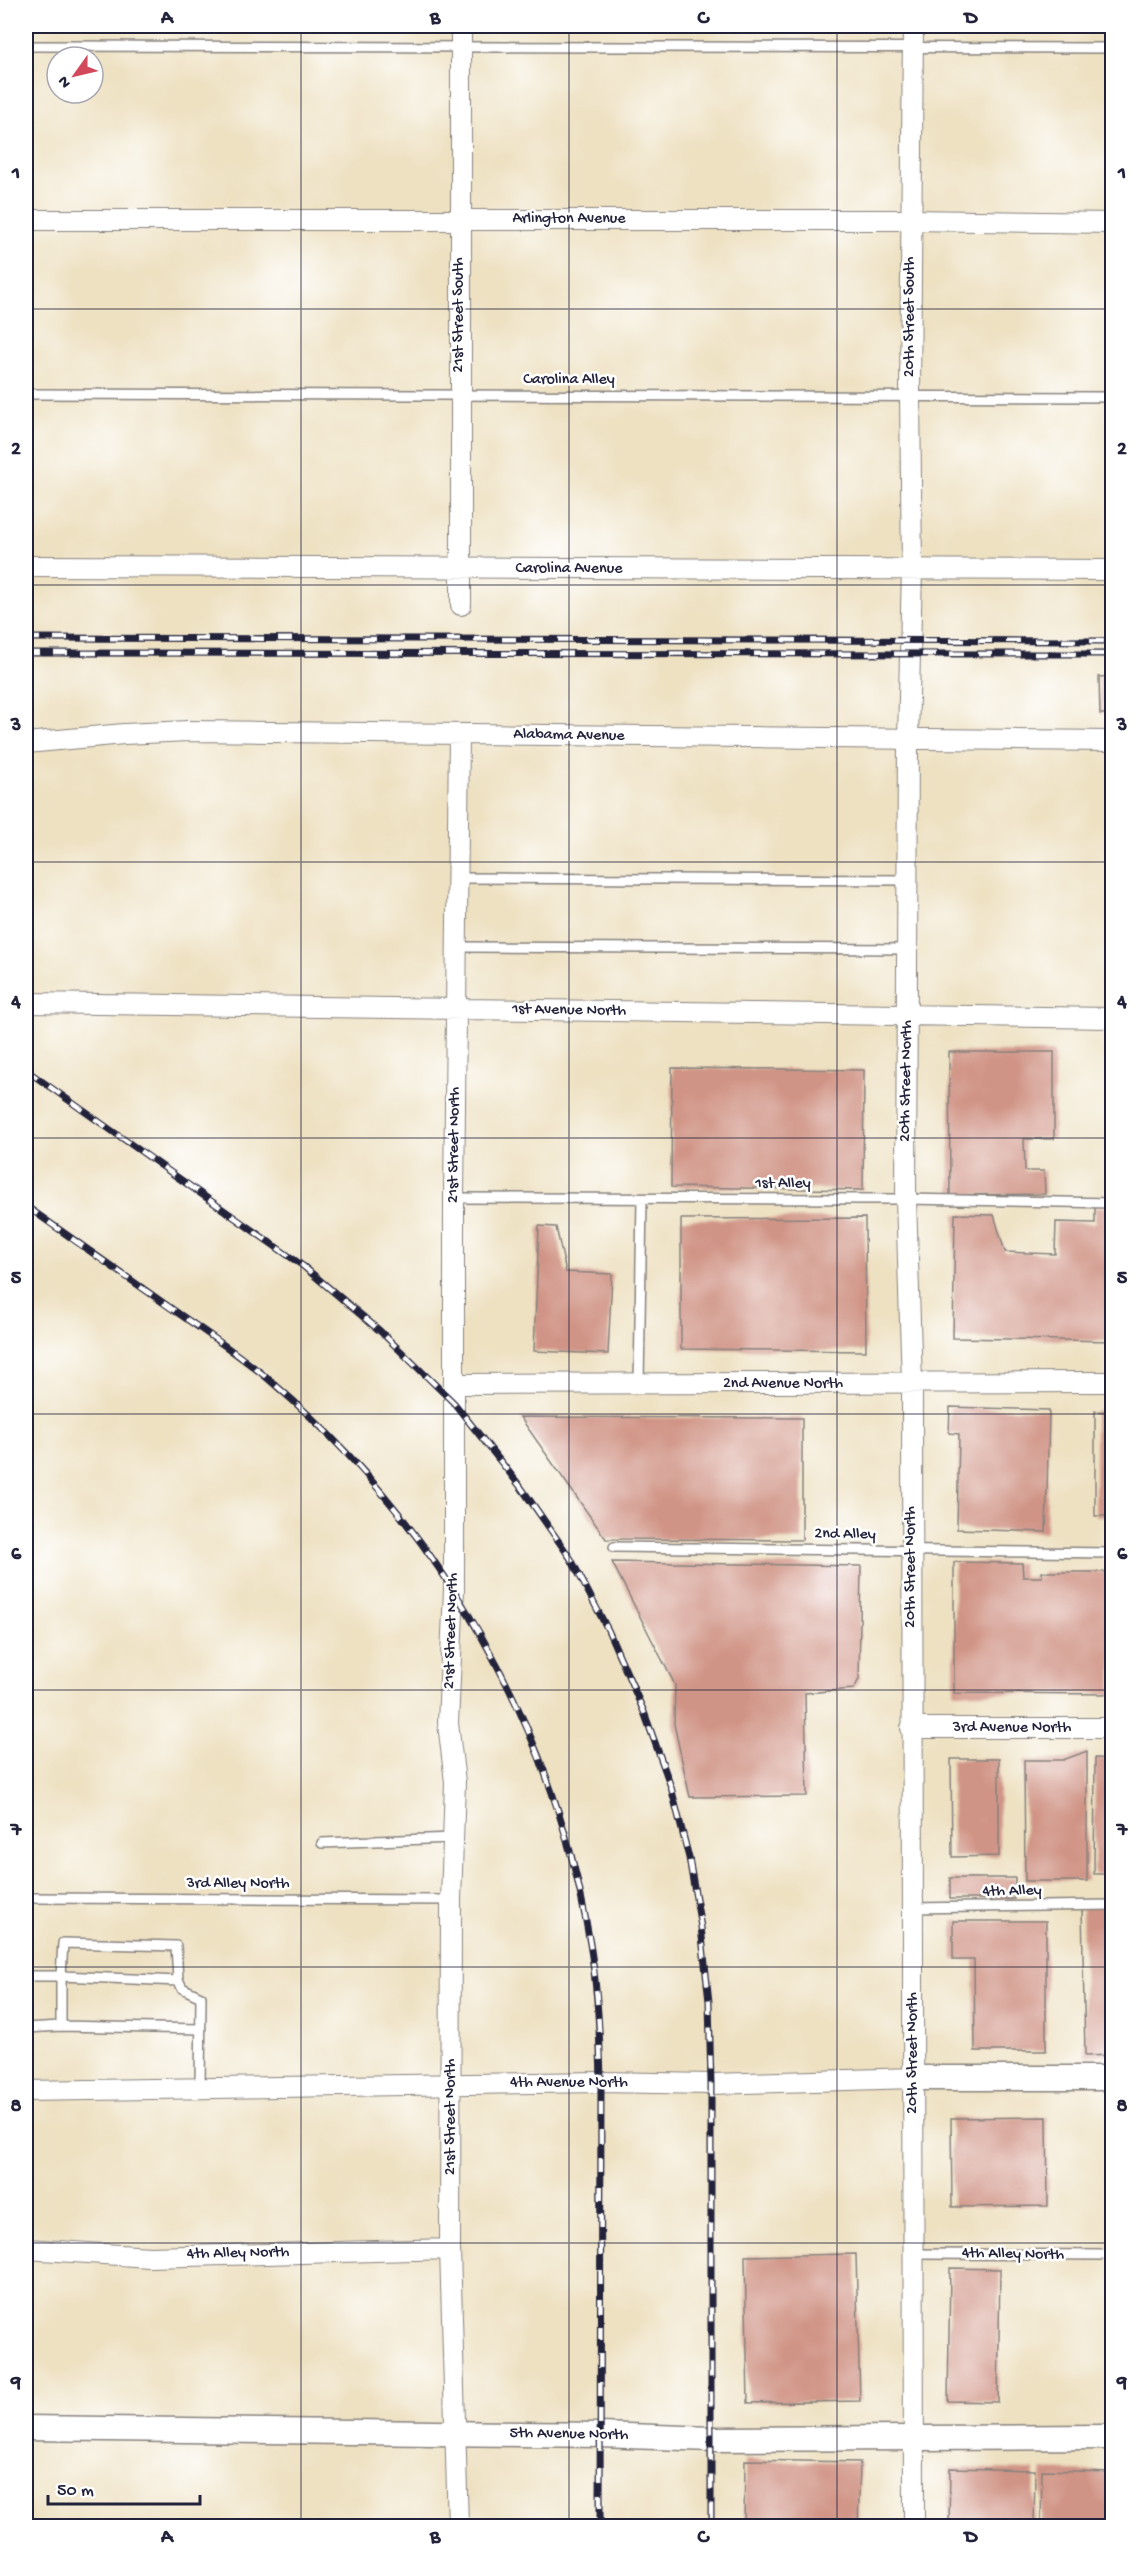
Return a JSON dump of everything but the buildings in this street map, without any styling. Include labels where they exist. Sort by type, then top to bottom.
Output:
[{"type":"street","name":"21st Street South","points":[[461,26],[459,219],[461,605]]},
{"type":"street","name":"20th Street South","points":[[911,608],[913,26]]},
{"type":"street","name":"Arlington Avenue","points":[[26,220],[911,220],[1113,223]]},
{"type":"street","name":"Carolina Avenue","points":[[26,566],[1113,570]]},
{"type":"street","name":"20th Street North","points":[[911,608],[908,740],[906,1199],[912,1383],[910,1551],[914,2078],[914,2526]]},
{"type":"street","name":"Alabama Avenue","points":[[26,743],[188,731],[1113,741]]},
{"type":"street","name":"21st Street North","points":[[458,2526],[450,2249],[451,1900],[455,1782],[448,1723],[454,1590],[454,1198],[459,735]]},
{"type":"street","name":"1st Avenue North","points":[[26,1003],[1113,1018]]},
{"type":"street","name":"2nd Avenue North","points":[[454,1384],[1113,1382]]},
{"type":"street","name":"3rd Avenue North","points":[[911,1728],[1113,1728]]},
{"type":"street","name":"4th Avenue North","points":[[26,2091],[601,2082],[711,2084],[914,2078],[1113,2078]]},
{"type":"street","name":"4th Alley North","points":[[26,2249],[150,2257],[450,2249]]},
{"type":"street","name":"5th Avenue North","points":[[26,2428],[456,2433],[712,2439],[1113,2437]]},
{"type":"lane","points":[[26,46],[1113,48]]},
{"type":"lane","name":"Carolina Alley","points":[[26,394],[1113,397]]},
{"type":"lane","points":[[458,878],[908,880]]},
{"type":"lane","points":[[457,947],[908,949]]},
{"type":"lane","name":"1st Alley","points":[[454,1198],[906,1199],[1113,1203]]},
{"type":"lane","points":[[639,1384],[642,1198]]},
{"type":"lane","name":"2nd Alley","points":[[614,1547],[1113,1554]]},
{"type":"lane","points":[[322,1843],[453,1838]]},
{"type":"lane","name":"3rd Alley North","points":[[26,1898],[451,1900]]},
{"type":"lane","name":"4th Alley","points":[[912,1908],[1113,1905]]},
{"type":"lane","points":[[61,2026],[63,1943],[176,1946],[179,1981],[182,1988],[201,1997],[200,2088]]},
{"type":"lane","points":[[26,1976],[179,1981]]},
{"type":"lane","points":[[26,2028],[61,2026],[200,2029]]},
{"type":"lane","name":"4th Alley North","points":[[913,2254],[1113,2255]]},
{"type":"railway","points":[[26,638],[1112,641]]},
{"type":"railway","points":[[26,653],[1112,654]]},
{"type":"railway","points":[[26,1070],[303,1266],[380,1331],[454,1403],[520,1486],[571,1559],[608,1630],[644,1712],[671,1787],[689,1858],[701,1927],[709,2002],[711,2084],[711,2526]]},
{"type":"railway","points":[[26,1206],[250,1364],[333,1439],[388,1500],[437,1566],[481,1636],[518,1709],[549,1785],[573,1863],[590,1944],[597,1996],[601,2082],[600,2526]]}]
